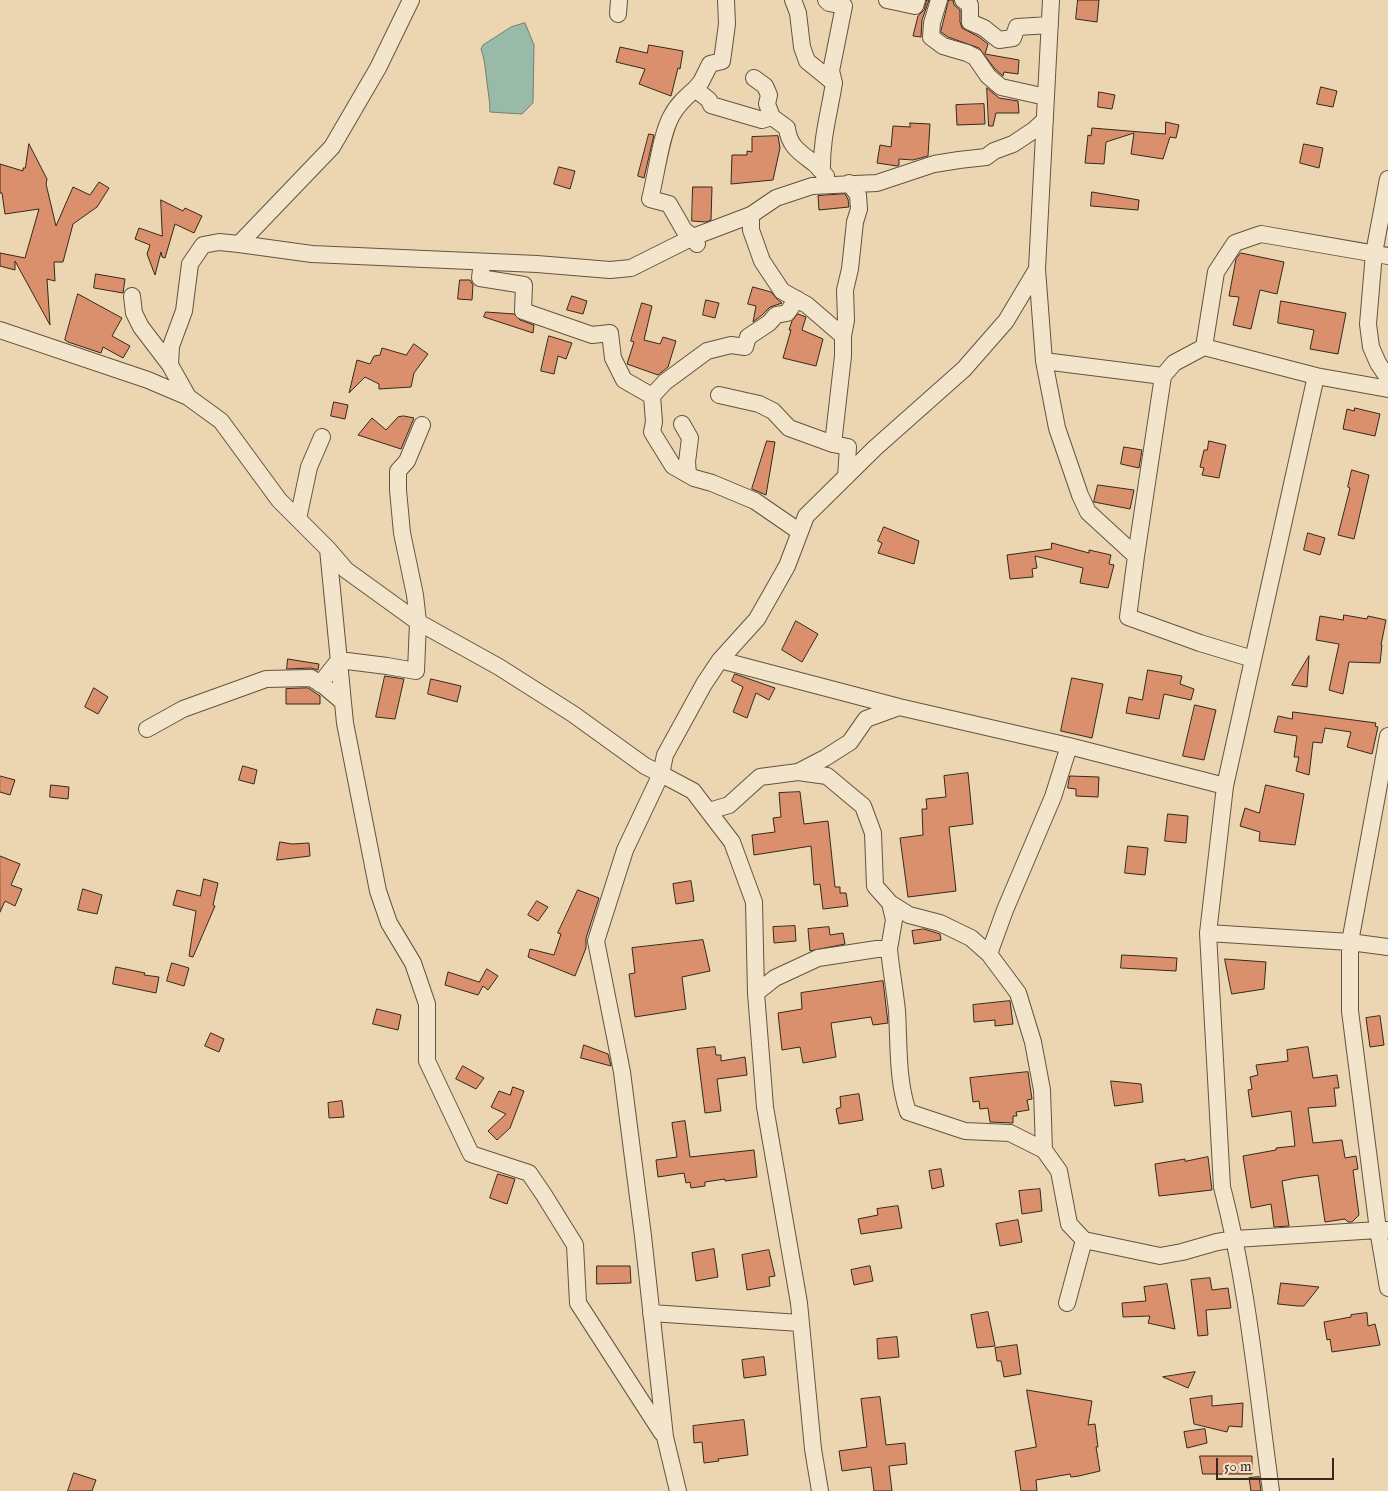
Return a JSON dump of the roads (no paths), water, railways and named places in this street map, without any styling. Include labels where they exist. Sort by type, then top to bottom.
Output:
[{"type":"street","points":[[239,244],[332,147],[378,68],[411,0]]},
{"type":"street","points":[[695,240],[684,230],[669,204],[650,199],[671,116],[683,100],[701,82],[710,64],[722,61],[727,24],[726,0]]},
{"type":"street","points":[[793,0],[798,13],[802,47],[807,62],[834,83]]},
{"type":"street","points":[[822,172],[821,156],[826,116],[834,83],[831,71],[844,6],[826,0]]},
{"type":"street","points":[[886,0],[915,6],[917,0]]},
{"type":"street","points":[[939,0],[932,23],[931,37],[943,46],[967,53],[975,58],[988,76],[1001,87],[1046,97]]},
{"type":"street","points":[[963,0],[970,5],[970,22],[984,28],[999,40],[1013,38],[1017,27],[1050,25]]},
{"type":"street","points":[[1051,0],[1037,269],[1044,361],[1057,428],[1080,495],[1088,512],[1136,556]]},
{"type":"street","points":[[754,78],[765,86],[769,96],[767,104],[772,117],[787,128],[788,137],[800,154],[815,165],[825,176],[844,183],[858,195],[859,209],[854,222],[850,269],[845,290],[846,320],[833,444]]},
{"type":"street","points":[[695,89],[709,100],[711,105],[762,120],[772,117]]},
{"type":"street","points":[[170,365],[171,346],[184,311],[190,264],[202,245],[219,242],[312,254],[537,264],[610,270],[631,268],[750,215],[776,198],[812,186],[844,183],[877,183],[934,164],[986,158],[994,152],[1013,144],[1045,120]]},
{"type":"street","points":[[1388,179],[1381,255],[1368,324],[1371,347],[1378,363],[1388,378]]},
{"type":"street","points":[[858,201],[877,183]]},
{"type":"street","points":[[750,215],[751,230],[762,261],[782,291],[807,305],[843,336]]},
{"type":"street","points":[[1204,347],[1216,272],[1235,243],[1261,234],[1381,255]]},
{"type":"street","points":[[482,262],[480,278],[524,284],[523,311],[592,335],[610,333],[613,358],[624,380],[652,396]]},
{"type":"street","points":[[678,1491],[665,1438],[622,1072],[596,941],[625,850],[661,774],[665,755],[704,684],[720,660],[758,619],[787,566],[806,516],[875,448],[964,369],[1006,321],[1037,269]]},
{"type":"street","points":[[132,296],[134,312],[141,327],[170,365],[188,397]]},
{"type":"street","points":[[797,299],[787,313],[776,315],[769,323],[748,337],[745,346],[731,345],[707,351],[665,382],[652,396],[654,422],[652,432],[673,466],[755,501],[800,532]]},
{"type":"street","points":[[0,330],[148,380],[188,397],[221,421],[279,500],[328,549],[346,570],[418,622],[499,667],[573,714],[646,766],[693,791],[732,842],[754,902],[756,993],[765,1107],[798,1303],[812,1440],[820,1491]]},
{"type":"street","points":[[1253,660],[1128,617],[1163,376],[1174,363],[1204,347],[1316,376],[1388,389]]},
{"type":"street","points":[[1044,361],[1163,376]]},
{"type":"street","points":[[1272,1491],[1243,1285],[1235,1239],[1222,1187],[1208,933],[1225,786],[1316,376]]},
{"type":"street","points":[[719,395],[759,404],[773,411],[789,428],[833,444],[848,447],[846,477]]},
{"type":"street","points":[[682,424],[690,438],[687,462],[688,474]]},
{"type":"street","points":[[339,660],[416,671],[418,622],[415,594],[402,533],[398,471],[407,461],[422,425]]},
{"type":"street","points":[[298,519],[309,467],[322,437]]},
{"type":"street","points":[[328,549],[345,723],[378,891],[389,922],[413,963],[427,1004],[427,1061],[471,1154],[529,1173],[544,1194],[575,1245],[578,1303],[665,1438]]},
{"type":"street","points":[[320,684],[339,660]]},
{"type":"street","points":[[720,660],[899,707],[1068,746],[1225,786]]},
{"type":"street","points":[[147,729],[183,709],[266,679],[311,678],[343,702]]},
{"type":"street","points":[[798,772],[850,742],[866,719],[899,707]]},
{"type":"street","points":[[1388,736],[1350,942],[1350,1011],[1383,1230],[1388,1288]]},
{"type":"street","points":[[989,954],[1005,910],[1053,797],[1068,746]]},
{"type":"street","points":[[708,811],[729,805],[760,777],[798,772],[827,776],[863,806],[873,833],[875,886],[890,903],[909,915],[940,923],[971,938],[989,954],[1018,993],[1033,1042],[1042,1090],[1044,1150]]},
{"type":"street","points":[[890,903],[894,920],[889,949],[897,1012],[896,1035],[903,1096],[908,1112],[965,1131],[1010,1133],[1044,1150],[1059,1171],[1069,1224],[1084,1240],[1160,1256],[1235,1239],[1383,1230]]},
{"type":"street","points":[[894,920],[909,915]]},
{"type":"street","points":[[1208,933],[1350,942],[1388,947]]},
{"type":"street","points":[[756,993],[775,978],[818,958],[877,949],[889,949]]},
{"type":"street","points":[[1067,1303],[1084,1240]]},
{"type":"street","points":[[651,1313],[800,1322]]}]
